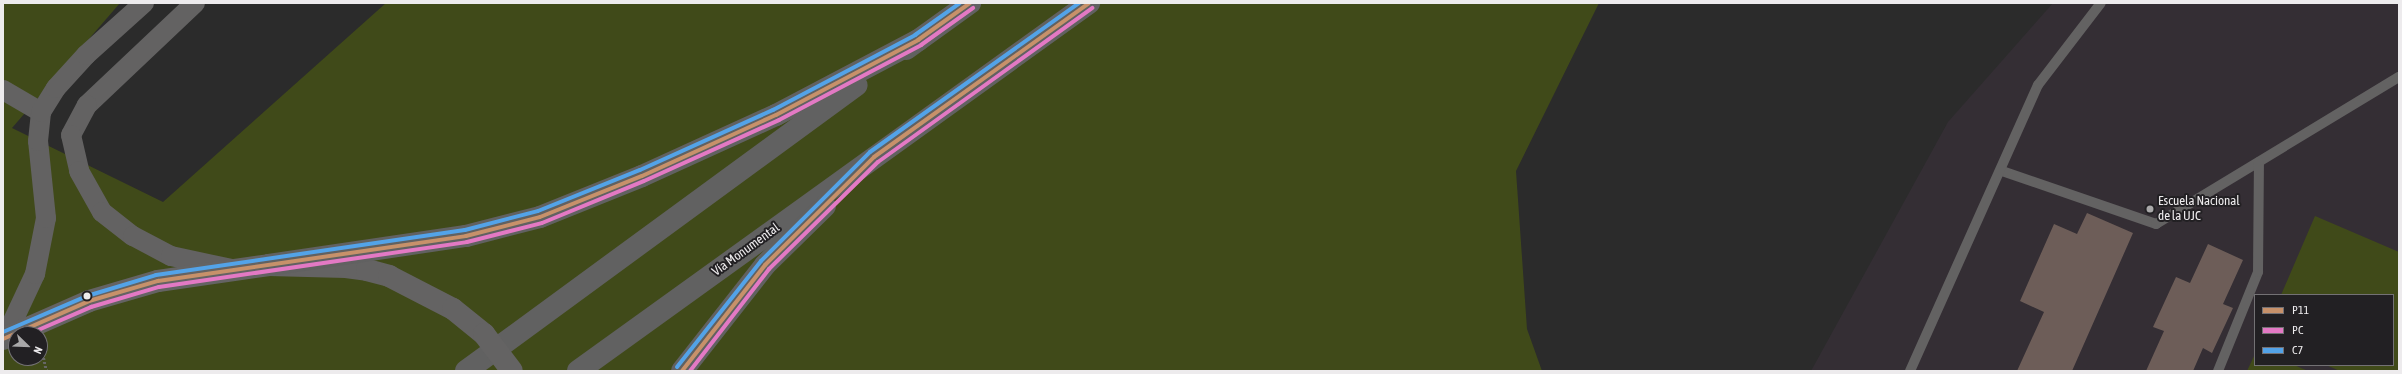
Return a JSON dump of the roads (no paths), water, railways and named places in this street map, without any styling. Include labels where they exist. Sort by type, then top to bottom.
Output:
[{"type":"highway","points":[[466,371],[970,3]]},
{"type":"highway","name":"Vía Monumental","points":[[578,371],[1089,3]]},
{"type":"highway","points":[[269,265],[466,236],[540,217],[642,176],[776,115],[918,40]]},
{"type":"highway","points":[[682,371],[765,265],[874,158]]},
{"type":"main road","points":[[4,338],[89,301],[158,281],[269,265],[346,267],[367,270],[389,276],[453,309],[484,334],[512,371]]},
{"type":"street","points":[[4,338],[35,274],[46,218],[38,141],[41,112],[56,88],[86,55],[144,3]]},
{"type":"street","points":[[195,3],[87,105],[71,135],[79,171],[102,212],[133,236],[171,256],[239,270]]},
{"type":"street","points":[[3,90],[41,112]]},
{"type":"lane","points":[[1910,371],[2002,171],[2038,84],[2101,3]]},
{"type":"lane","points":[[2002,171],[2156,224],[2399,77]]},
{"type":"lane","points":[[2218,371],[2258,272],[2259,162]]},
{"type":"place","name":"Escuela Nacional de la UJC","points":[[2150,209]]}]
